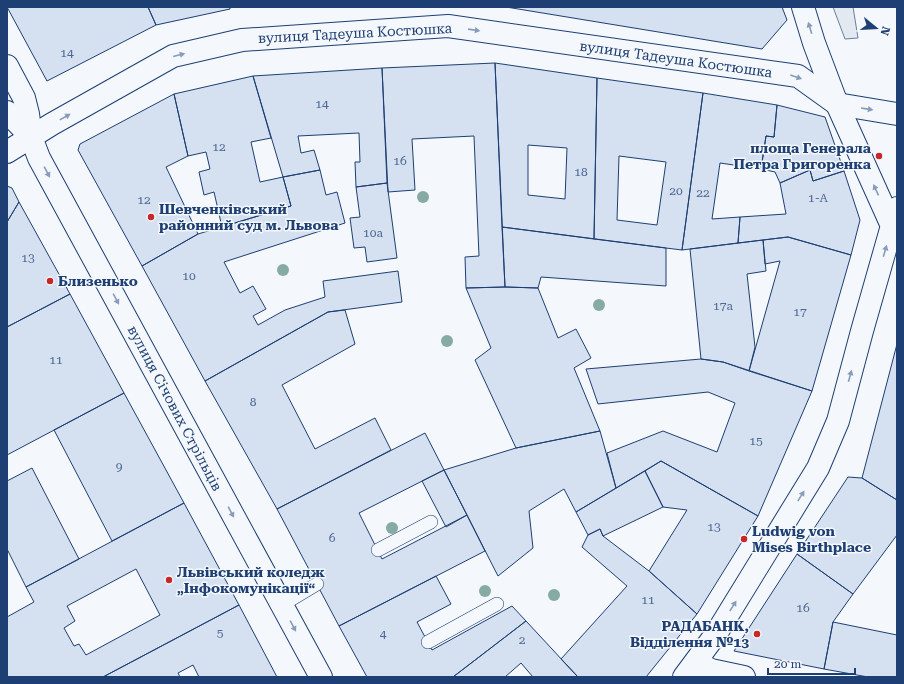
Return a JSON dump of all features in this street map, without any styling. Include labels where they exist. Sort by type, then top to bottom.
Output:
[{"type":"street","points":[[690,670],[716,634],[818,468],[838,421],[895,217],[837,104],[814,43],[803,7]]},
{"type":"street","name":"вулиця Тадеуша Костюшка","points":[[7,152],[173,56],[242,40],[448,26],[798,76],[837,104]]},
{"type":"street","name":"вулиця Січових Стрільців","points":[[7,66],[24,98],[31,137],[39,158],[321,677]]},
{"type":"street","points":[[837,104],[897,114]]},
{"type":"street","name":"вулиця Січових Стрільців","points":[[7,112],[31,137]]},
{"type":"street","points":[[690,670],[711,670],[744,677]]},
{"type":"lane","points":[[378,550],[431,522]]},
{"type":"lane","points":[[282,605],[317,584]]},
{"type":"lane","points":[[428,642],[497,604]]},
{"type":"shaded area","points":[[833,7],[853,7],[858,38],[845,39]]},
{"type":"building","points":[[7,7],[148,7],[156,25],[47,81]]},
{"type":"building","points":[[148,7],[230,7],[230,9],[156,25]]},
{"type":"building","points":[[506,7],[782,7],[787,20],[762,49]]},
{"type":"building","points":[[495,63],[597,78],[594,239],[502,227]],"holes":[[[528,145],[567,148],[565,199],[528,195]]]},
{"type":"building","points":[[495,63],[505,287],[466,288],[465,257],[479,256],[474,136],[412,139],[415,190],[388,192],[382,68]]},
{"type":"building","points":[[382,68],[387,183],[356,187],[355,162],[360,162],[359,133],[298,136],[301,153],[314,150],[320,170],[283,177],[253,76]]},
{"type":"building","points":[[253,76],[271,138],[251,142],[260,182],[283,177],[291,206],[222,227],[214,192],[204,195],[199,172],[210,169],[206,152],[188,156],[174,94]]},
{"type":"building","points":[[597,78],[703,93],[682,250],[594,239]],"holes":[[[619,156],[666,162],[657,225],[617,220]]]},
{"type":"building","points":[[703,93],[777,105],[774,137],[766,136],[761,169],[720,163],[712,219],[740,217],[738,243],[682,250]]},
{"type":"building","points":[[174,94],[188,156],[166,167],[198,234],[142,266],[78,150],[80,144]]},
{"type":"building","points":[[777,105],[825,117],[844,171],[813,181],[810,170],[780,183],[775,172],[761,169],[766,136],[774,137]]},
{"type":"building","points":[[320,170],[326,195],[337,192],[345,223],[224,262],[240,293],[253,286],[266,309],[253,316],[258,325],[285,310],[325,297],[323,281],[398,271],[402,302],[328,312],[205,381],[142,266],[198,234],[291,206],[283,177]]},
{"type":"building","points":[[810,170],[813,181],[844,171],[860,220],[851,255],[788,237],[738,243],[740,217],[786,214],[780,183]]},
{"type":"building","points":[[387,183],[397,258],[367,262],[365,247],[354,248],[350,218],[360,217],[356,187]]},
{"type":"building","points":[[7,186],[12,188],[19,202],[7,222]]},
{"type":"building","points":[[19,202],[70,294],[7,327],[7,222]]},
{"type":"building","points":[[502,227],[666,248],[666,286],[541,277],[538,288],[505,287]]},
{"type":"building","points":[[788,237],[851,255],[812,391],[749,371],[780,261],[765,264],[763,240]]},
{"type":"building","points":[[763,240],[766,271],[747,274],[755,347],[749,371],[723,362],[701,359],[690,249]]},
{"type":"building","points":[[466,288],[538,288],[558,338],[576,329],[591,358],[574,368],[600,431],[516,448],[475,360],[491,348]]},
{"type":"building","points":[[70,294],[124,393],[7,455],[7,327]]},
{"type":"building","points":[[345,310],[355,344],[282,385],[315,449],[375,418],[391,450],[277,509],[205,381],[328,312]]},
{"type":"building","points":[[897,344],[897,500],[862,478]]},
{"type":"building","points":[[701,359],[723,362],[812,391],[758,516],[661,461],[616,488],[607,453],[663,431],[717,452],[735,403],[708,392],[598,404],[586,369]]},
{"type":"building","points":[[124,393],[184,503],[112,541],[54,430]]},
{"type":"building","points":[[600,431],[616,488],[576,512],[564,489],[529,511],[533,548],[498,576],[444,470],[516,448]]},
{"type":"building","points":[[425,433],[444,470],[359,513],[382,559],[467,515],[485,551],[339,626],[277,509]]},
{"type":"building","points":[[661,461],[758,516],[697,614],[649,571],[687,510],[663,507],[645,471]]},
{"type":"building","points":[[32,468],[79,559],[26,587],[7,549],[7,481]]},
{"type":"building","points":[[444,470],[467,515],[446,527],[422,481]]},
{"type":"building","points":[[645,471],[663,507],[603,536],[600,529],[588,535],[576,512]]},
{"type":"building","points":[[848,477],[862,478],[897,500],[897,535],[853,594],[797,554]]},
{"type":"building","points":[[184,503],[239,605],[103,677],[7,677],[7,617],[34,602],[26,587]],"holes":[[[136,569],[160,615],[86,655],[79,644],[74,646],[64,628],[75,621],[67,606]]]},
{"type":"building","points":[[600,529],[603,536],[649,571],[697,614],[646,677],[578,677],[561,659],[627,586],[582,547],[588,535]]},
{"type":"building","points":[[797,554],[853,594],[833,622],[824,669],[734,651]]},
{"type":"building","points":[[436,576],[451,604],[417,622],[432,650],[512,606],[526,621],[453,677],[367,677],[339,626]]},
{"type":"building","points":[[239,605],[277,677],[199,677],[193,665],[178,673],[180,677],[103,677]]},
{"type":"building","points":[[526,621],[578,677],[533,677],[521,663],[505,677],[453,677]]},
{"type":"building","points":[[833,622],[897,635],[897,677],[868,677],[824,669]]},
{"type":"place","name":"площа Генерала Петра Григоренка","points":[[879,156]]},
{"type":"place","name":"Шевченківський районний суд м. Львова","points":[[151,217]]},
{"type":"place","name":"Близенько","points":[[50,281]]},
{"type":"place","name":"Ludwig von Mises Birthplace","points":[[744,539]]},
{"type":"place","name":"Львівський коледж „Інфокомунікації“","points":[[169,580]]},
{"type":"place","name":"РАДАБАНК, Відділення №13","points":[[757,634]]}]
